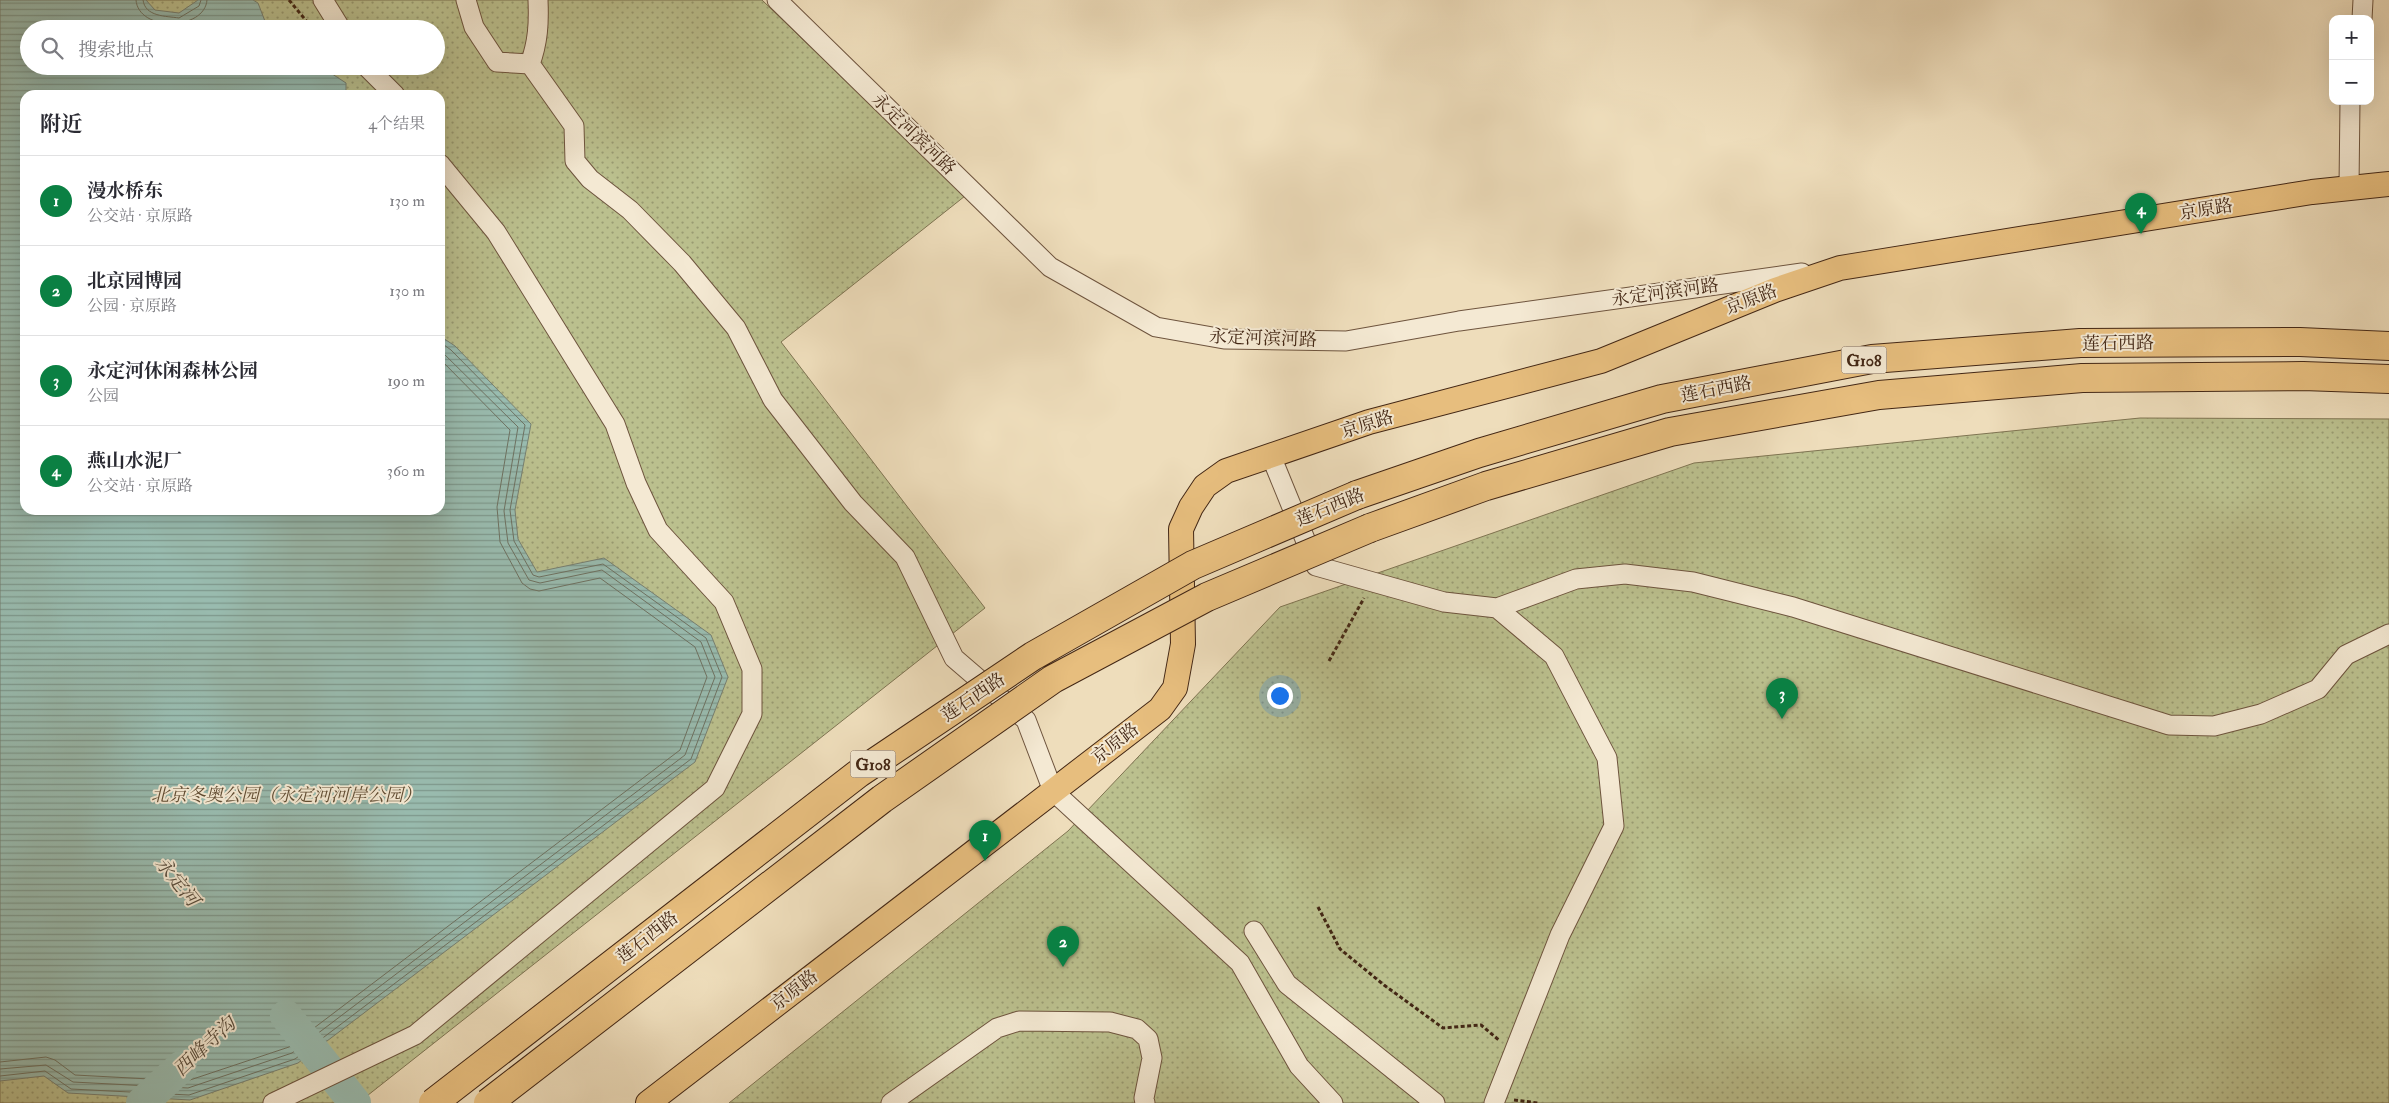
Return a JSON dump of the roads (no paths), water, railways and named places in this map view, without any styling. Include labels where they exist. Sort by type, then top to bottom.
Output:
[{"type":"highway","name":"莲石西路","points":[[433,1103],[859,773],[1032,656],[1193,565],[1357,495],[1478,453],[1662,399],[1872,358],[2080,343],[2300,342],[2389,346]]},
{"type":"highway","name":"莲石西路","points":[[488,1103],[882,800],[1053,679],[1207,597],[1370,528],[1486,486],[1670,432],[1879,395],[2082,378],[2303,376],[2389,379]]},
{"type":"main road","name":"京原路","points":[[648,1103],[1160,709],[1175,688],[1183,644],[1181,529],[1190,507],[1206,486],[1226,471],[1370,422],[1601,361],[1774,290],[1840,268],[2356,186],[2389,184]]},
{"type":"street","points":[[323,0],[335,20]]},
{"type":"street","points":[[466,0],[474,27],[497,62],[530,64]]},
{"type":"street","points":[[530,64],[537,46],[540,23],[538,0]]},
{"type":"street","name":"永定河滨河路","points":[[777,0],[1050,267],[1156,327],[1224,339],[1346,341],[1459,321],[1840,268]]},
{"type":"street","points":[[2350,0],[2350,15]]},
{"type":"street","points":[[2362,15],[2363,0]]},
{"type":"street","points":[[530,64],[574,126],[575,162],[590,179],[630,210],[682,263],[736,328],[773,400],[853,502],[905,557],[954,658],[1026,720],[1053,790],[1240,963],[1299,1066],[1333,1103]]},
{"type":"street","points":[[375,75],[390,90]]},
{"type":"street","points":[[2350,105],[2356,186]]},
{"type":"street","points":[[2356,186],[2361,105]]},
{"type":"street","points":[[273,1103],[414,1035],[715,788],[752,714],[752,669],[724,602],[658,530],[636,484],[615,424],[496,232],[445,170]]},
{"type":"street","points":[[1271,456],[1316,566],[1444,602],[1497,608],[1576,578],[1625,574],[1693,582],[1793,607],[2169,725],[2214,726],[2261,714],[2318,689],[2346,655],[2389,634]]},
{"type":"street","points":[[1495,1100],[1560,934],[1614,826],[1607,758],[1554,656],[1497,608]]},
{"type":"street","points":[[1254,931],[1288,984],[1435,1103]]},
{"type":"street","points":[[891,1103],[997,1028],[1019,1021],[1110,1022],[1137,1029],[1148,1039],[1152,1058],[1144,1098],[1145,1103]]},
{"type":"water","points":[[0,0],[146,0],[155,10],[179,13],[198,0],[253,0],[258,3],[265,20],[20,20],[20,75],[334,75],[346,83],[346,90],[20,90],[20,515],[445,515],[445,339],[455,346],[531,424],[515,510],[518,539],[537,572],[604,558],[711,635],[728,677],[695,762],[298,1063],[190,1100],[68,1093],[44,1076],[0,1081]]},
{"type":"waterway","name":"永定河","points":[[286,1016],[355,1103]]},
{"type":"waterway","name":"西峰寺沟","points":[[142,1103],[181,1067]]},
{"type":"place","name":"燕山水泥厂","points":[[2141,234]]},
{"type":"place","name":"永定河休闲森林公园","points":[[1782,719]]},
{"type":"place","name":"漫水桥东","points":[[985,861]]},
{"type":"place","name":"北京园博园","points":[[1063,967]]},
{"type":"park label","name":"北京冬奥公园（永定河河岸公园）","points":[[286,795]]}]
